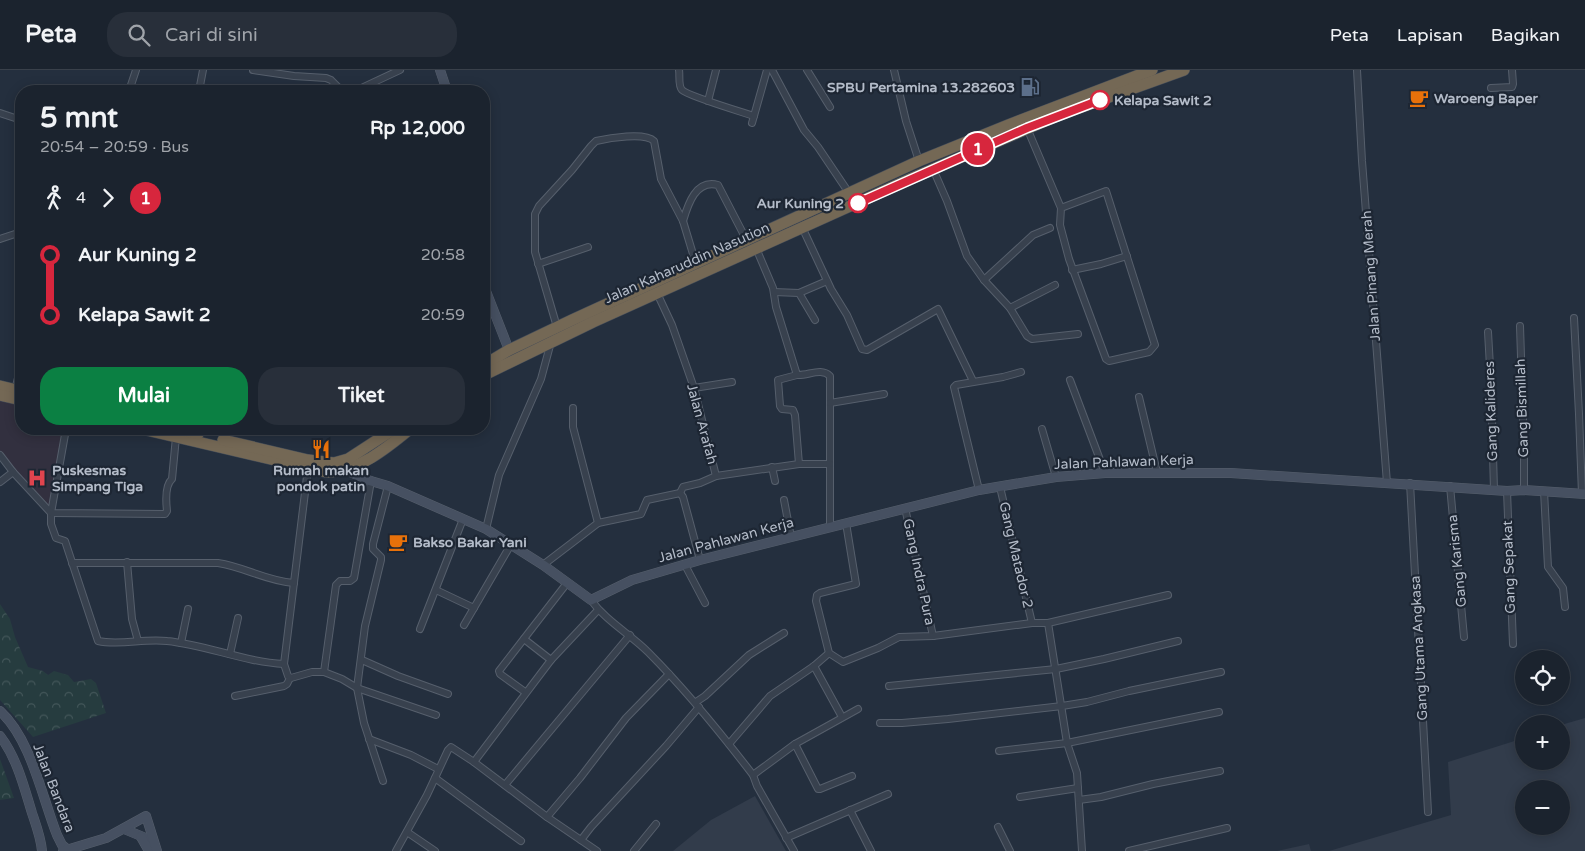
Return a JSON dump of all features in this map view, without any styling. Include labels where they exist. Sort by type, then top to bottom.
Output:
[{"type":"highway","name":"Jalan Kaharuddin Nasution","points":[[490,372],[551,342],[590,318],[696,264],[802,227],[1027,128],[1133,73],[1152,70]]},
{"type":"highway","name":"Jalan Kaharuddin Nasution","points":[[490,361],[557,327],[590,318],[658,293],[848,193],[919,161],[1080,102],[1184,70]]},
{"type":"highway","points":[[0,386],[15,392]]},
{"type":"highway","points":[[0,395],[15,394]]},
{"type":"highway","points":[[191,435],[326,472],[373,457],[402,435]]},
{"type":"highway","points":[[195,435],[343,466]]},
{"type":"highway","points":[[343,466],[352,456],[385,435]]},
{"type":"street","points":[[132,85],[136,70]]},
{"type":"street","points":[[200,85],[203,70]]},
{"type":"street","points":[[253,70],[326,78],[336,85]]},
{"type":"street","points":[[368,85],[400,70]]},
{"type":"street","points":[[440,70],[445,85]]},
{"type":"street","points":[[680,70],[682,90],[753,119],[767,70]]},
{"type":"street","points":[[708,101],[716,70]]},
{"type":"street","points":[[772,70],[798,120],[829,162],[848,193]]},
{"type":"street","points":[[806,70],[830,107]]},
{"type":"street","points":[[894,70],[906,121],[919,161]]},
{"type":"street","name":"Jalan Pinang Merah","points":[[1357,70],[1362,161],[1387,483]]},
{"type":"street","points":[[1491,88],[1512,87],[1512,70]]},
{"type":"street","points":[[0,113],[15,118]]},
{"type":"street","points":[[1027,128],[1061,208],[1060,225],[1072,270],[1106,359],[1109,361],[1150,352],[1155,345],[1106,191],[1061,208]]},
{"type":"street","points":[[557,327],[535,252],[534,221],[536,211],[596,141],[642,136],[651,138],[654,141],[662,179],[683,221],[696,264]]},
{"type":"street","points":[[933,169],[967,256],[984,280],[1010,308],[1027,336],[1032,339],[1078,334]]},
{"type":"street","points":[[683,221],[688,202],[699,188],[712,183],[718,185],[752,245],[774,292],[776,307],[797,376]]},
{"type":"street","points":[[802,227],[827,281],[847,315],[862,349],[867,350],[938,309],[973,381]]},
{"type":"street","points":[[984,280],[1033,235],[1050,228]]},
{"type":"street","points":[[0,239],[15,234]]},
{"type":"street","points":[[538,264],[588,247]]},
{"type":"street","points":[[1072,270],[1102,264],[1126,256]]},
{"type":"street","points":[[774,292],[799,293],[827,281]]},
{"type":"street","points":[[1010,308],[1055,285]]},
{"type":"street","name":"Jalan Arafah","points":[[658,293],[672,325],[694,388],[716,476],[799,464],[830,464]]},
{"type":"street","points":[[799,293],[815,320]]},
{"type":"street","points":[[490,301],[509,350]]},
{"type":"street","points":[[1574,318],[1583,494]]},
{"type":"street","name":"Gang Bismillah","points":[[1520,326],[1524,490]]},
{"type":"street","name":"Gang Kalideres","points":[[1488,332],[1494,490]]},
{"type":"street","points":[[486,529],[499,475],[541,379],[551,342]]},
{"type":"street","points":[[799,464],[796,415],[793,410],[782,409],[780,406],[778,380],[818,372],[828,373],[830,376],[830,528]]},
{"type":"street","points":[[979,490],[954,388],[956,385],[1021,372]]},
{"type":"street","points":[[1070,380],[1105,473]]},
{"type":"street","points":[[694,388],[732,382]]},
{"type":"street","points":[[830,403],[884,394]]},
{"type":"street","points":[[1139,397],[1156,472]]},
{"type":"street","points":[[574,408],[573,427],[598,523]]},
{"type":"street","points":[[1042,429],[1056,477]]},
{"type":"street","points":[[65,435],[51,513],[51,524],[56,538],[65,540],[98,641],[166,640],[230,654],[259,663],[284,664]]},
{"type":"street","points":[[0,455],[51,513],[152,515],[166,513],[168,487],[172,479],[177,435]]},
{"type":"street","points":[[343,466],[371,481],[388,486],[486,529],[510,546],[543,565],[591,600],[598,610],[630,635],[697,704],[753,775],[757,786],[794,851]]},
{"type":"street","points":[[290,678],[284,664],[308,468]]},
{"type":"street","points":[[772,468],[775,481]]},
{"type":"street","points":[[0,482],[13,472]]},
{"type":"street","name":"Jalan Pahlawan Kerja","points":[[591,600],[632,580],[700,560],[979,490],[1056,477],[1105,473],[1231,473],[1507,491],[1524,490],[1583,494]]},
{"type":"street","points":[[680,493],[683,487],[700,483],[716,476]]},
{"type":"street","points":[[324,672],[336,585],[340,581],[350,581],[354,578],[371,481]]},
{"type":"street","name":"Gang Utama Angkasa","points":[[1410,484],[1428,812]]},
{"type":"street","points":[[383,781],[364,724],[357,688],[365,626],[381,560],[380,556],[373,549],[373,544],[388,486]]},
{"type":"street","name":"Gang Karisma","points":[[1450,486],[1464,637]]},
{"type":"street","name":"Gang Matador 2","points":[[1000,487],[1032,623]]},
{"type":"street","name":"Gang Sepakat","points":[[1507,491],[1513,644]]},
{"type":"street","points":[[1544,492],[1548,567],[1564,588],[1564,607]]},
{"type":"street","points":[[543,565],[598,523],[641,514],[648,500],[680,493]]},
{"type":"street","points":[[680,493],[683,497],[700,560]]},
{"type":"street","points":[[784,500],[790,537]]},
{"type":"street","name":"Gang Indra Pura","points":[[905,508],[933,636]]},
{"type":"street","points":[[420,629],[463,519]]},
{"type":"street","points":[[846,523],[856,584],[820,593],[816,600],[829,653],[843,662],[847,662],[897,638],[933,636],[1032,623],[1048,623],[1168,595]]},
{"type":"street","points":[[464,626],[510,546]]},
{"type":"street","points":[[127,562],[132,619],[138,640]]},
{"type":"street","points":[[72,563],[218,563],[235,565],[278,582],[294,583]]},
{"type":"street","points":[[685,565],[705,602]]},
{"type":"street","points":[[525,692],[499,672],[567,583]]},
{"type":"street","points":[[436,590],[474,608]]},
{"type":"street","points":[[181,643],[188,608]]},
{"type":"street","points":[[474,762],[551,660],[598,610]]},
{"type":"street","points":[[230,654],[238,618]]},
{"type":"street","points":[[1048,623],[1067,743],[1076,766],[1082,851]]},
{"type":"street","points":[[581,840],[666,746],[697,704],[749,655],[784,633]]},
{"type":"street","points":[[505,785],[630,635]]},
{"type":"street","points":[[524,639],[551,660]]},
{"type":"street","points":[[889,686],[1056,669],[1178,640]]},
{"type":"street","points":[[729,744],[770,696],[814,666],[829,653]]},
{"type":"street","points":[[362,660],[398,676],[448,694]]},
{"type":"street","points":[[814,666],[842,717]]},
{"type":"street","points":[[236,696],[284,686],[290,678],[312,672],[324,672],[342,679],[357,688],[436,715]]},
{"type":"street","points":[[880,723],[939,720],[1062,706],[1220,672]]},
{"type":"street","points":[[547,817],[626,718],[669,674]]},
{"type":"street","points":[[753,775],[795,744],[858,709]]},
{"type":"street","name":"Jalan Bandara","points":[[0,711],[19,737],[30,759],[64,850]]},
{"type":"street","points":[[999,751],[1067,743],[1220,712]]},
{"type":"street","name":"Jalan Bandara","points":[[0,736],[7,746],[20,776],[39,835],[42,851]]},
{"type":"street","points":[[369,739],[411,755],[438,769]]},
{"type":"street","points":[[795,744],[818,789],[820,790],[852,776]]},
{"type":"street","points":[[396,851],[448,750],[452,748],[597,851]]},
{"type":"street","points":[[1079,800],[1102,797],[1154,784],[1220,771]]},
{"type":"street","points":[[435,778],[521,841]]},
{"type":"street","points":[[1020,797],[1078,788]]},
{"type":"street","points":[[786,838],[888,794]]},
{"type":"street","points":[[850,810],[871,851]]},
{"type":"street","points":[[64,850],[106,838],[146,816],[157,851]]},
{"type":"street","points":[[634,851],[656,824]]},
{"type":"street","points":[[998,826],[1010,851]]},
{"type":"street","points":[[1129,851],[1227,828]]},
{"type":"street","points":[[124,829],[154,841]]},
{"type":"street","points":[[407,832],[435,851]]},
{"type":"street","points":[[139,834],[149,851]]},
{"type":"shaded area","name":"Puskesmas Simpang Tiga","points":[[0,399],[15,403],[15,435],[63,435],[49,505],[42,507],[0,451]]},
{"type":"shaded area","points":[[1585,718],[1585,851],[1329,851],[1451,815],[1448,762],[1515,741],[1515,770],[1570,770],[1570,722]]},
{"type":"shaded area","points":[[755,796],[786,851],[673,851],[711,820]]},
{"type":"shaded area","points":[[1309,844],[1311,851],[1277,851]]},
{"type":"green space","points":[[0,604],[10,619],[15,637],[28,667],[43,671],[48,675],[54,671],[68,675],[74,682],[91,679],[96,683],[106,713],[33,737],[0,700]]},
{"type":"green space","points":[[0,759],[14,798],[0,800]]},
{"type":"bus line","name":"1","points":[[858,203],[881,191],[1027,128],[1100,100]]},
{"type":"place","name":"SPBU Pertamina 13.282603","points":[[1030,87]]},
{"type":"place","name":"Waroeng Baper","points":[[1419,98]]},
{"type":"place","name":"Kelapa Sawit 2","points":[[1100,100]]},
{"type":"place","name":"Aur Kuning 2","points":[[858,203]]},
{"type":"place","name":"Rumah makan pondok patin","points":[[321,449]]},
{"type":"place","name":"Puskesmas Simpang Tiga","points":[[37,478]]},
{"type":"place","name":"Bakso Bakar Yani","points":[[398,542]]}]
